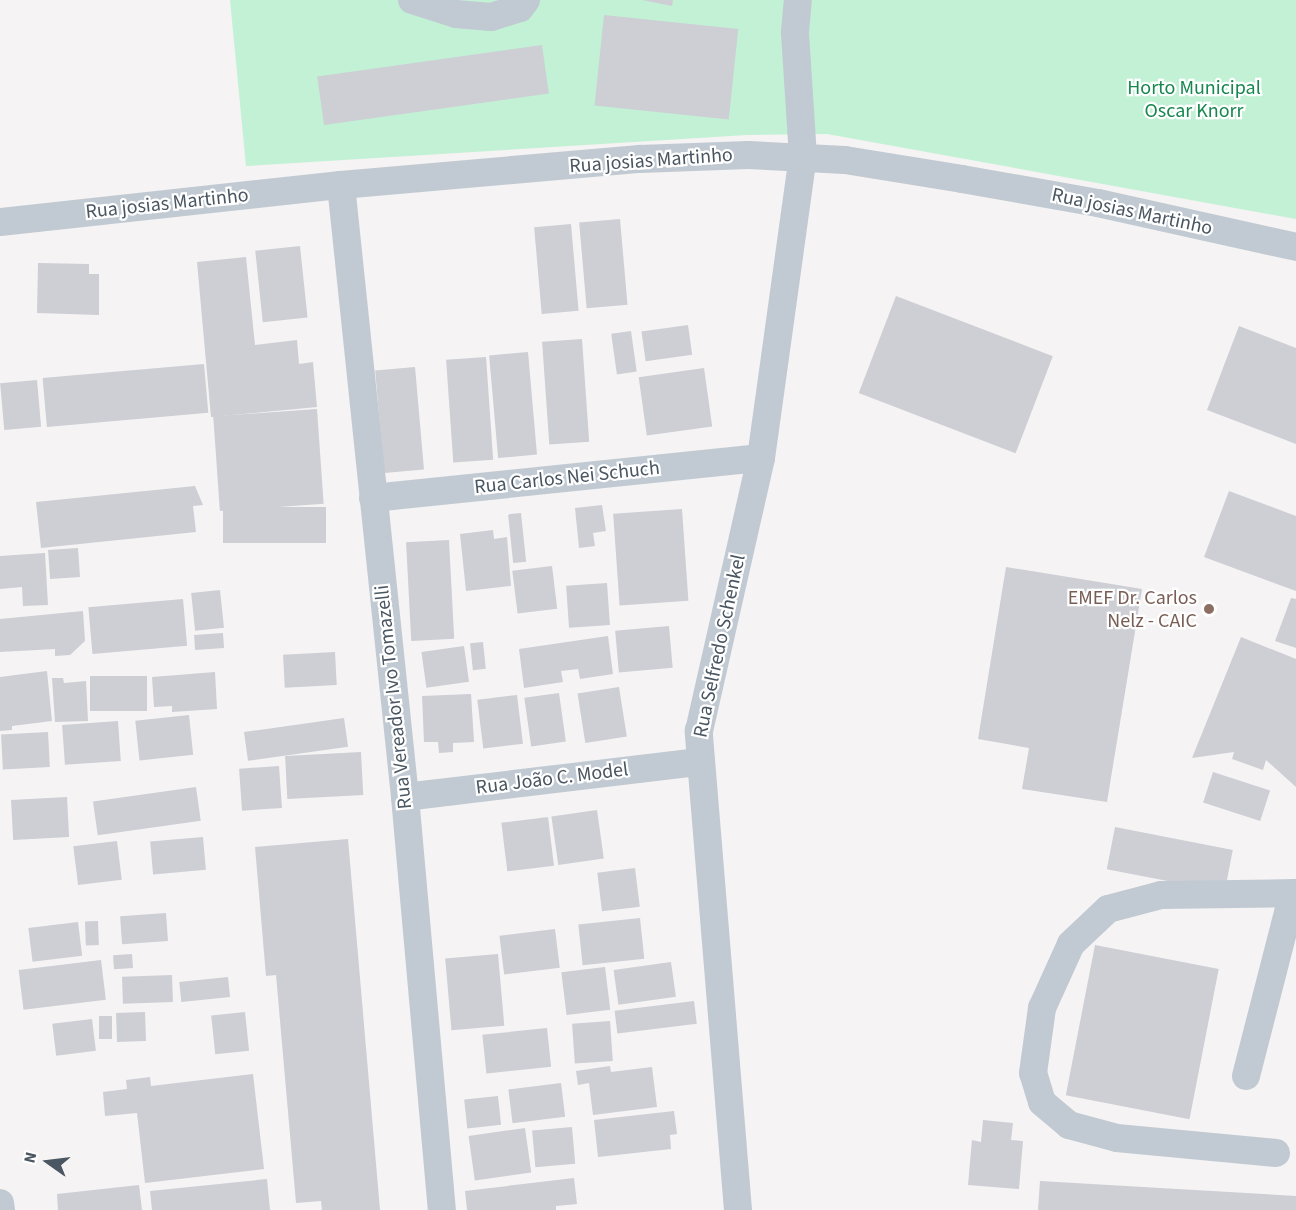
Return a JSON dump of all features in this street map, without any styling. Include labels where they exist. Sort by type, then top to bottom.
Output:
[{"type":"street","points":[[412,0],[456,14],[491,17],[520,8],[526,0]]},
{"type":"street","name":"Rua Selfredo Schenkel","points":[[738,1210],[699,762],[699,730],[761,458],[803,157],[795,32],[798,0]]},
{"type":"street","name":"Rua josias Martinho","points":[[0,222],[341,185],[694,156],[803,157],[845,160],[1087,201],[1296,248]]},
{"type":"street","name":"Rua Vereador Ivo Tomazelli","points":[[341,185],[405,797],[442,1210]]},
{"type":"street","name":"Rua Carlos Nei Schuch","points":[[373,498],[761,458]]},
{"type":"street","name":"Rua João C. Model","points":[[405,797],[699,762]]},
{"type":"street","points":[[1246,1076],[1294,893],[1161,895],[1108,909],[1071,944],[1042,1008],[1033,1072],[1042,1102],[1069,1125],[1117,1138],[1276,1153]]},
{"type":"street","points":[[0,1203],[1,1210]]},
{"type":"green space","name":"Horto Municipal Oscar Knorr","points":[[230,0],[1296,0],[1296,219],[827,134],[747,135],[246,166]]},
{"type":"building","points":[[642,0],[673,0],[672,6]]},
{"type":"building","points":[[604,15],[738,29],[729,120],[594,106]]},
{"type":"building","points":[[542,45],[549,94],[324,125],[317,77]]},
{"type":"building","points":[[620,219],[627,305],[587,308],[579,223]]},
{"type":"building","points":[[571,224],[579,311],[542,314],[534,227]]},
{"type":"building","points":[[300,246],[308,318],[263,322],[255,251]]},
{"type":"building","points":[[246,257],[255,345],[297,340],[299,364],[313,362],[317,407],[211,417],[197,262]]},
{"type":"building","points":[[38,263],[89,264],[89,274],[99,274],[99,315],[37,313]]},
{"type":"building","points":[[896,296],[1053,356],[1016,453],[859,393]]},
{"type":"building","points":[[688,325],[692,355],[646,361],[641,332]]},
{"type":"building","points":[[1239,326],[1296,348],[1296,444],[1207,410]]},
{"type":"building","points":[[631,331],[637,372],[617,374],[611,334]]},
{"type":"building","points":[[582,339],[589,442],[549,445],[542,342]]},
{"type":"building","points":[[528,352],[537,455],[498,458],[489,355]]},
{"type":"building","points":[[486,357],[493,460],[453,463],[446,360]]},
{"type":"building","points":[[204,364],[208,413],[47,427],[43,378]]},
{"type":"building","points":[[415,367],[424,470],[384,473],[375,370]]},
{"type":"building","points":[[704,368],[712,426],[647,436],[639,377]]},
{"type":"building","points":[[37,380],[41,427],[4,430],[0,383]]},
{"type":"building","points":[[317,409],[324,504],[220,511],[213,416]]},
{"type":"building","points":[[195,486],[203,505],[193,506],[196,532],[41,548],[36,502]]},
{"type":"building","points":[[1229,491],[1296,516],[1296,591],[1204,557]]},
{"type":"building","points":[[602,505],[606,531],[593,533],[595,546],[579,548],[575,508]]},
{"type":"building","points":[[223,507],[326,507],[326,543],[223,543]]},
{"type":"building","points":[[682,509],[688,601],[620,606],[613,514]]},
{"type":"building","points":[[521,513],[526,562],[513,563],[508,514]]},
{"type":"building","points":[[493,530],[494,539],[507,537],[511,586],[466,591],[460,534]]},
{"type":"building","points":[[449,540],[454,639],[411,641],[406,542]]},
{"type":"building","points":[[78,548],[80,577],[50,579],[48,550]]},
{"type":"building","points":[[45,553],[48,605],[23,606],[22,587],[0,589],[0,556]]},
{"type":"building","points":[[552,566],[557,609],[518,614],[512,571]]},
{"type":"building","points":[[1006,567],[1142,589],[1107,802],[1022,789],[1029,748],[978,739]]},
{"type":"building","points":[[607,583],[610,625],[569,628],[566,586]]},
{"type":"building","points":[[220,590],[224,628],[195,631],[191,593]]},
{"type":"building","points":[[1291,598],[1296,599],[1296,648],[1275,641]]},
{"type":"building","points":[[183,599],[187,646],[92,654],[88,607]]},
{"type":"building","points":[[83,611],[85,641],[70,655],[55,656],[55,649],[0,652],[0,619]]},
{"type":"building","points":[[669,626],[673,668],[619,673],[615,631]]},
{"type":"building","points":[[223,633],[224,648],[195,650],[194,635]]},
{"type":"building","points":[[608,636],[613,674],[580,679],[578,669],[561,671],[563,682],[524,688],[519,649]]},
{"type":"building","points":[[1241,637],[1296,659],[1296,787],[1266,760],[1263,770],[1232,759],[1234,752],[1192,758]]},
{"type":"building","points":[[483,642],[486,669],[473,670],[470,643]]},
{"type":"building","points":[[464,646],[469,682],[426,688],[421,652]]},
{"type":"building","points":[[335,652],[337,685],[285,688],[283,655]]},
{"type":"building","points":[[47,671],[52,721],[12,726],[12,730],[0,731],[0,677]]},
{"type":"building","points":[[215,672],[217,709],[172,712],[172,706],[154,707],[152,677]]},
{"type":"building","points":[[90,676],[147,676],[147,711],[90,711]]},
{"type":"building","points":[[52,678],[63,678],[64,683],[86,681],[88,721],[55,722]]},
{"type":"building","points":[[619,687],[627,736],[585,743],[578,694]]},
{"type":"building","points":[[559,693],[566,742],[531,746],[524,698]]},
{"type":"building","points":[[471,694],[474,742],[453,743],[453,752],[439,753],[438,742],[424,742],[422,696]]},
{"type":"building","points":[[517,695],[523,744],[483,749],[477,700]]},
{"type":"building","points":[[189,715],[193,755],[139,760],[135,721]]},
{"type":"building","points":[[344,718],[348,747],[248,761],[244,732]]},
{"type":"building","points":[[118,721],[121,761],[65,765],[62,725]]},
{"type":"building","points":[[48,732],[50,767],[3,769],[1,734]]},
{"type":"building","points":[[361,752],[363,795],[287,799],[285,756]]},
{"type":"building","points":[[279,766],[282,808],[242,811],[239,769]]},
{"type":"building","points":[[1213,772],[1270,791],[1260,821],[1203,802]]},
{"type":"building","points":[[196,787],[201,821],[98,835],[93,801]]},
{"type":"building","points":[[67,797],[69,837],[13,840],[11,800]]},
{"type":"building","points":[[597,810],[604,859],[558,865],[551,816]]},
{"type":"building","points":[[548,817],[554,866],[507,871],[501,823]]},
{"type":"building","points":[[1115,827],[1233,850],[1225,892],[1107,869]]},
{"type":"building","points":[[203,837],[206,870],[153,874],[150,842]]},
{"type":"building","points":[[348,839],[380,1210],[322,1210],[321,1201],[296,1203],[276,975],[266,976],[255,847]]},
{"type":"building","points":[[117,841],[122,880],[78,885],[73,846]]},
{"type":"building","points":[[635,868],[640,907],[602,911],[597,873]]},
{"type":"building","points":[[166,913],[168,941],[122,944],[120,916]]},
{"type":"building","points":[[640,918],[644,959],[583,965],[578,924]]},
{"type":"building","points":[[85,921],[98,921],[99,945],[86,945]]},
{"type":"building","points":[[78,922],[82,956],[33,962],[28,928]]},
{"type":"building","points":[[555,929],[560,968],[504,975],[499,936]]},
{"type":"building","points":[[1095,945],[1219,969],[1189,1119],[1066,1095]]},
{"type":"building","points":[[132,954],[133,968],[114,969],[113,955]]},
{"type":"building","points":[[498,954],[504,1026],[451,1030],[445,959]]},
{"type":"building","points":[[101,960],[106,1000],[23,1010],[19,970]]},
{"type":"building","points":[[671,962],[676,997],[618,1005],[614,970]]},
{"type":"building","points":[[605,967],[610,1010],[567,1015],[561,972]]},
{"type":"building","points":[[172,975],[173,1002],[123,1004],[122,977]]},
{"type":"building","points":[[228,977],[230,997],[181,1002],[179,982]]},
{"type":"building","points":[[694,1001],[697,1024],[617,1034],[615,1011]]},
{"type":"building","points":[[145,1012],[146,1041],[117,1042],[116,1013]]},
{"type":"building","points":[[245,1012],[249,1051],[215,1054],[211,1016]]},
{"type":"building","points":[[99,1016],[112,1016],[112,1039],[99,1039]]},
{"type":"building","points":[[92,1019],[96,1051],[56,1056],[52,1024]]},
{"type":"building","points":[[610,1021],[613,1061],[575,1064],[572,1024]]},
{"type":"building","points":[[547,1028],[551,1067],[486,1074],[482,1035]]},
{"type":"building","points":[[610,1066],[611,1072],[652,1067],[657,1107],[593,1115],[589,1083],[578,1085],[576,1071]]},
{"type":"building","points":[[253,1074],[264,1169],[145,1183],[137,1113],[105,1116],[103,1092],[127,1089],[126,1080],[150,1077],[151,1086]]},
{"type":"building","points":[[561,1083],[565,1117],[513,1123],[508,1089]]},
{"type":"building","points":[[498,1096],[501,1125],[467,1128],[464,1100]]},
{"type":"building","points":[[674,1111],[677,1134],[670,1135],[671,1149],[598,1157],[594,1120]]},
{"type":"building","points":[[983,1120],[1013,1123],[1011,1140],[1023,1141],[1019,1189],[968,1185],[972,1140],[981,1142]]},
{"type":"building","points":[[572,1127],[575,1164],[535,1167],[532,1130]]},
{"type":"building","points":[[525,1128],[531,1173],[475,1180],[469,1136]]},
{"type":"building","points":[[574,1178],[577,1204],[556,1206],[556,1210],[467,1210],[465,1191]]},
{"type":"building","points":[[267,1179],[270,1210],[152,1210],[150,1191]]},
{"type":"building","points":[[1040,1181],[1296,1196],[1296,1210],[1038,1210]]},
{"type":"building","points":[[139,1185],[142,1210],[58,1210],[57,1194]]},
{"type":"place","name":"EMEF Dr. Carlos Nelz - CAIC","points":[[1209,609]]}]
